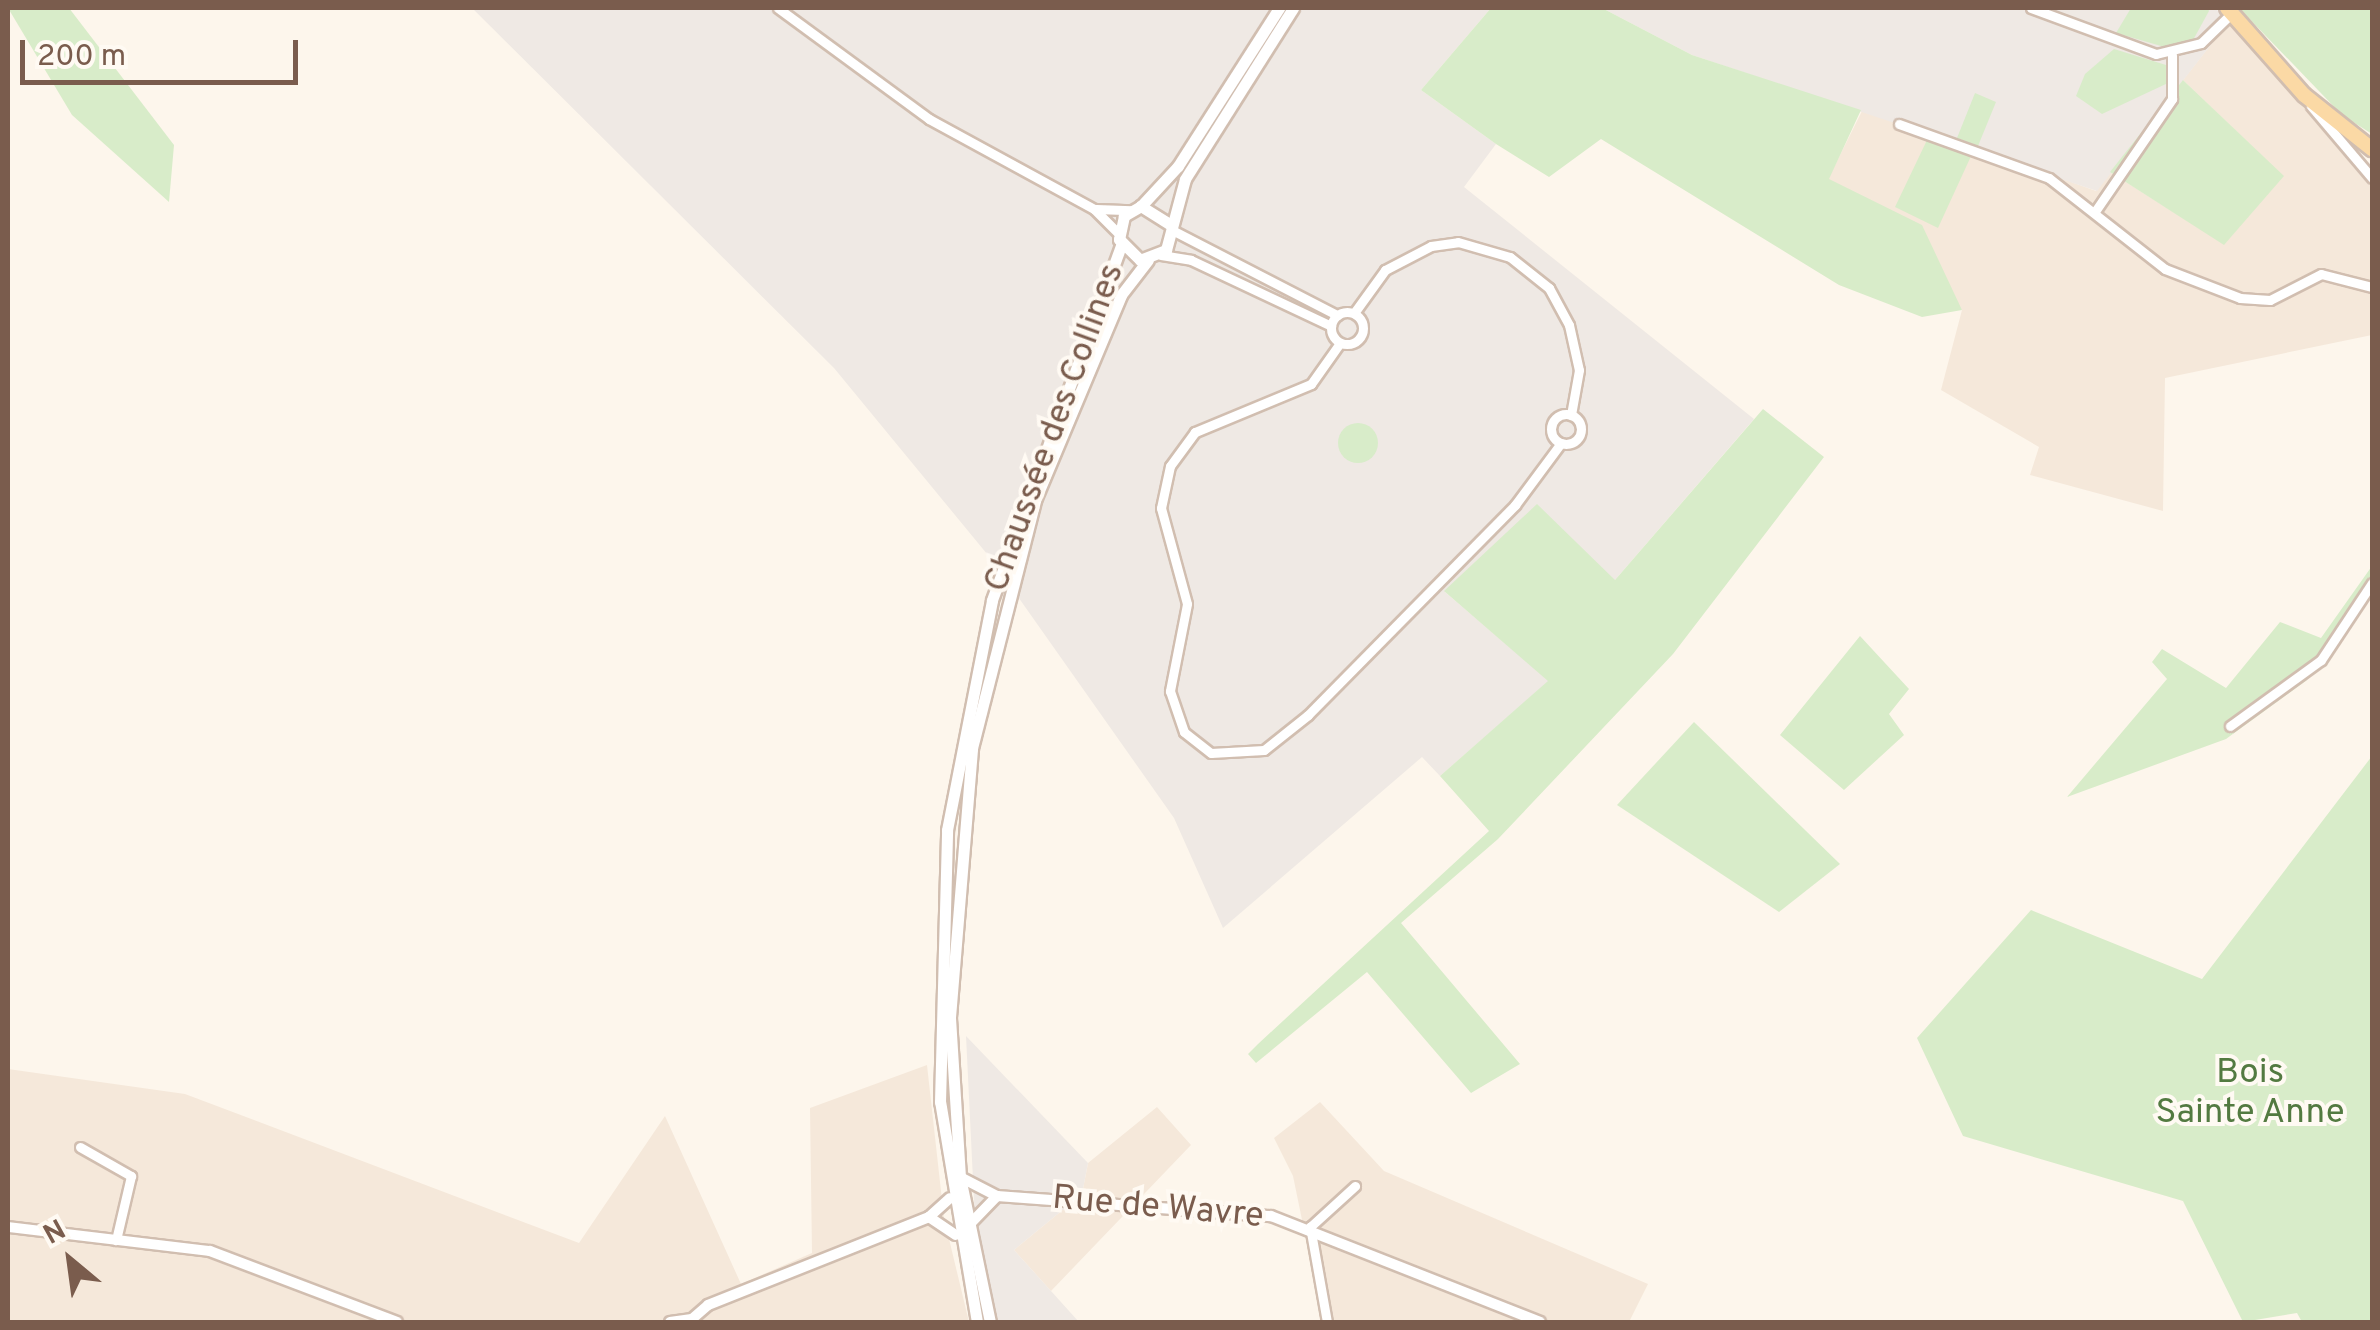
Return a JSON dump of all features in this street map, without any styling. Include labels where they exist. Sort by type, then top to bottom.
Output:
[{"type":"main road","points":[[1278,10],[1178,166],[1136,208],[1172,228],[1185,179],[1293,8]]},
{"type":"main road","points":[[2229,10],[2304,96],[2372,149]]},
{"type":"main road","name":"Chaussée des Collines","points":[[976,1322],[956,1199],[940,901],[959,742],[992,600],[1007,554],[1120,239],[1136,208]]},
{"type":"main road","name":"Chaussée des Collines","points":[[956,1199],[960,1176],[953,904],[1000,615],[1082,379],[1172,228]]},
{"type":"main road","points":[[1120,239],[1155,258]]},
{"type":"main road","name":"Chaussée des Collines","points":[[962,1235],[990,1322]]},
{"type":"street","points":[[778,8],[970,146],[1094,209],[1120,239]]},
{"type":"street","points":[[2030,8],[2172,54],[2202,44],[2229,10]]},
{"type":"street","points":[[2096,210],[2172,100],[2172,54]]},
{"type":"street","points":[[2304,96],[2372,178]]},
{"type":"street","points":[[1899,124],[2035,172],[2096,210],[2165,269],[2252,301],[2321,274],[2372,287]]},
{"type":"street","points":[[1094,209],[1136,208]]},
{"type":"street","points":[[1172,228],[1336,315],[1354,313],[1385,270],[1431,246],[1458,242],[1510,257],[1549,288],[1569,325],[1580,370],[1572,415],[1581,434],[1560,443],[1516,505],[1298,724],[1252,754],[1211,753],[1184,732],[1170,691],[1188,604],[1162,508],[1170,466],[1206,426],[1312,384],[1340,343],[1362,335],[1354,313]]},
{"type":"street","points":[[1155,258],[1331,326],[1340,343]]},
{"type":"street","points":[[1331,326],[1336,315]]},
{"type":"street","points":[[1560,443],[1552,424],[1572,415]]},
{"type":"street","points":[[2230,726],[2321,660],[2372,583]]},
{"type":"street","points":[[80,1147],[131,1176],[116,1240]]},
{"type":"street","name":"Rue de Wavre","points":[[960,1176],[997,1196],[1229,1209],[1310,1227],[1540,1322]]},
{"type":"street","points":[[1326,1322],[1310,1227],[1355,1186]]},
{"type":"street","points":[[929,1216],[962,1235],[974,1212],[997,1196]]},
{"type":"street","points":[[670,1322],[694,1321],[708,1305],[929,1216],[956,1199]]},
{"type":"street","points":[[8,1227],[251,1262],[398,1322]]},
{"type":"shaded area","points":[[472,8],[1491,8],[1421,90],[1496,144],[1464,187],[1754,419],[1615,580],[1445,592],[1549,681],[1440,776],[1422,757],[1223,928],[1174,818],[992,560],[834,368]]},
{"type":"shaded area","points":[[1602,8],[2214,8],[2231,19],[2097,191],[1692,55]]},
{"type":"shaded area","points":[[2231,19],[2372,168],[2372,335],[2165,378],[2163,511],[2030,475],[2039,447],[1941,390],[1962,310],[1828,179],[1864,107],[2096,191],[2110,172],[2224,244],[2283,176],[2183,80]]},
{"type":"shaded area","points":[[966,1036],[1088,1163],[1082,1194],[1014,1250],[1079,1322],[997,1322],[975,1221]]},
{"type":"shaded area","points":[[927,1065],[944,1218],[969,1322],[8,1322],[8,1069],[185,1094],[579,1243],[665,1116],[741,1284],[812,1253],[810,1108]]},
{"type":"shaded area","points":[[1320,1102],[1384,1171],[1648,1284],[1629,1322],[1323,1322],[1293,1176],[1274,1138]]},
{"type":"shaded area","points":[[1157,1107],[1191,1145],[1051,1291],[1014,1250],[1082,1194],[1088,1163]]},
{"type":"green space","points":[[8,8],[69,8],[174,145],[169,202],[72,115]]},
{"type":"green space","points":[[1491,8],[1602,8],[1692,55],[1861,110],[1829,179],[1922,225],[1962,310],[1922,317],[1839,285],[1601,139],[1549,177],[1496,144],[1421,90]]},
{"type":"green space","points":[[2131,8],[2209,11],[2192,42],[2168,48],[2116,33]]},
{"type":"green space","points":[[2239,8],[2372,8],[2372,134],[2342,115]]},
{"type":"green space","points":[[2114,49],[2166,65],[2168,83],[2102,114],[2076,96],[2085,74]]},
{"type":"green space","points":[[2183,80],[2284,176],[2224,245],[2110,172]]},
{"type":"green space","points":[[1975,93],[1996,102],[1978,146],[1957,138]]},
{"type":"green space","points":[[1928,138],[1972,154],[1938,228],[1895,207]]},
{"type":"green space","points":[[1763,409],[1824,457],[1673,654],[1498,839],[1401,923],[1520,1064],[1471,1093],[1367,972],[1256,1063],[1248,1054],[1258,1044],[1489,831],[1440,776],[1548,681],[1444,591],[1537,504],[1615,580]]},
{"type":"green space","points":[[1358,423],[1372,429],[1378,443],[1372,457],[1358,463],[1344,457],[1338,443],[1344,429]]},
{"type":"green space","points":[[2372,566],[2372,593],[2307,680],[2226,739],[2067,797],[2167,679],[2152,662],[2162,649],[2226,688],[2280,622],[2321,638]]},
{"type":"green space","points":[[1860,636],[1909,689],[1889,714],[1904,735],[1844,790],[1780,735]]},
{"type":"green space","points":[[1694,722],[1840,864],[1779,912],[1617,805]]},
{"type":"green space","name":"Bois Sainte Anne","points":[[2372,756],[2372,1322],[2302,1322],[2297,1313],[2243,1322],[2183,1201],[1963,1136],[1917,1038],[2031,910],[2202,979]]}]
